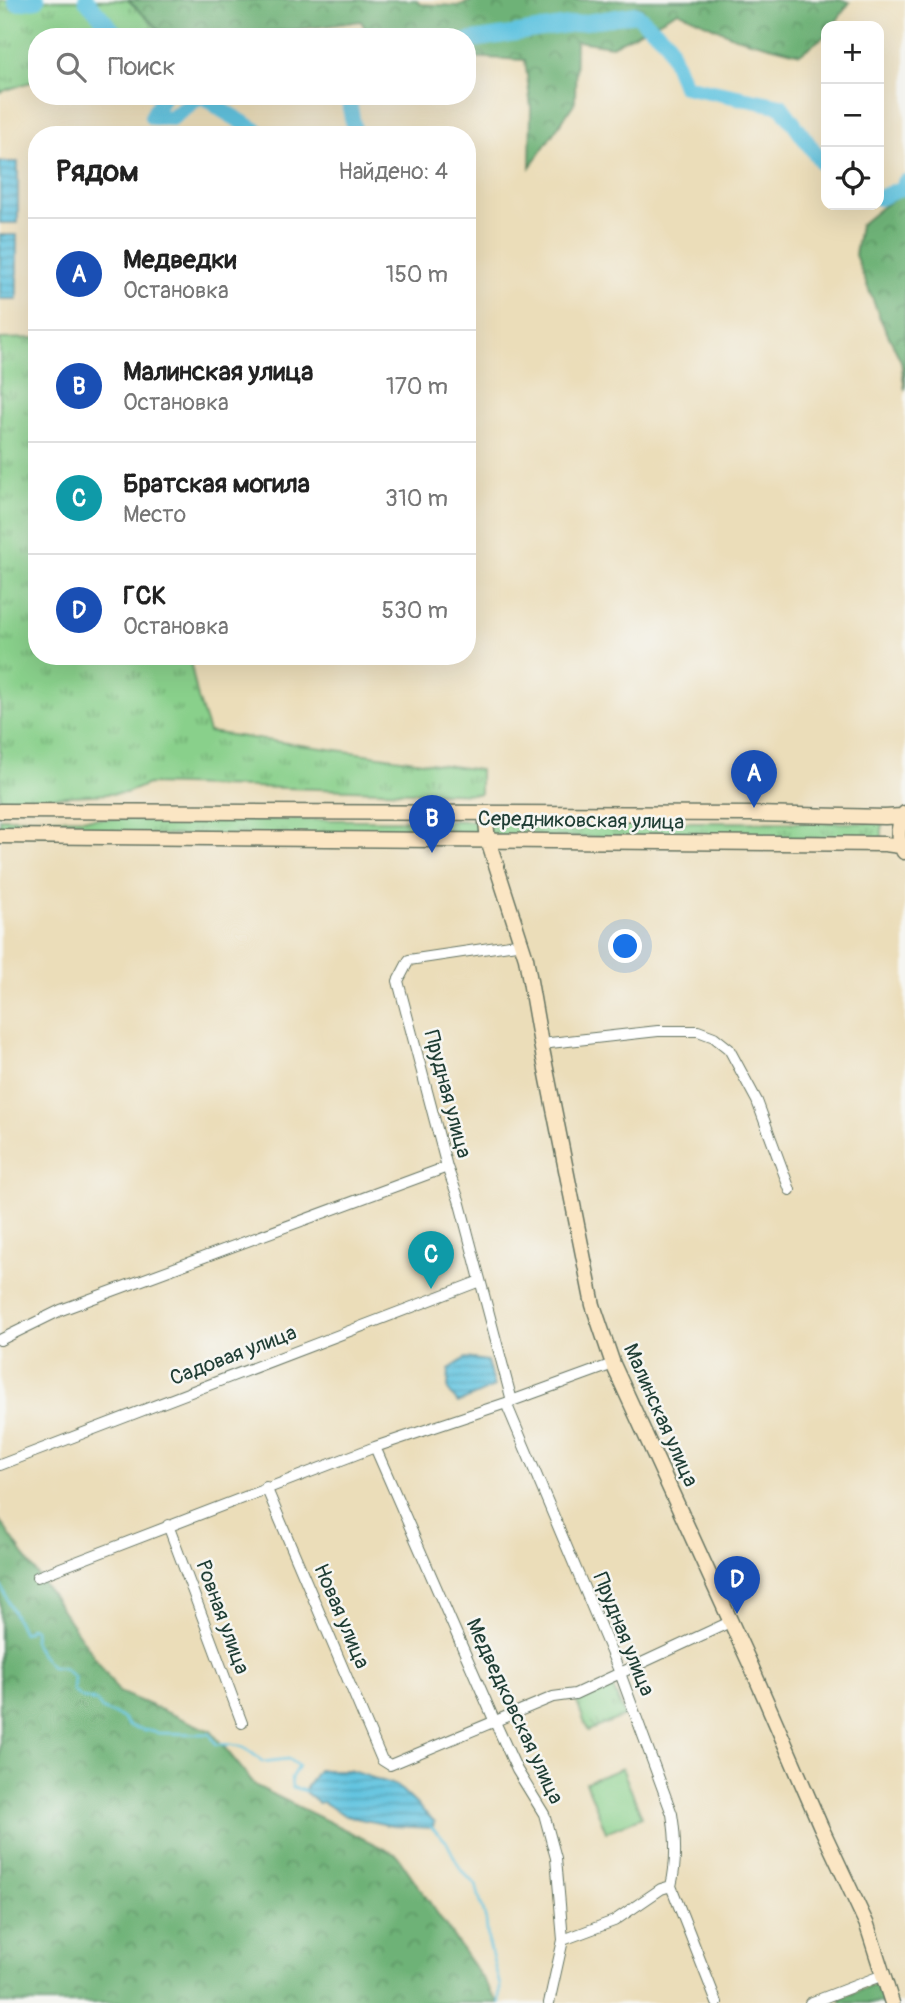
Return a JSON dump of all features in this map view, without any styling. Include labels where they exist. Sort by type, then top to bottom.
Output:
[{"type":"street","name":"Середниковская улица","points":[[0,811],[903,815]]},
{"type":"street","name":"Малинская улица","points":[[485,813],[488,840],[523,943],[593,1305],[613,1364],[867,1925],[892,2003]]},
{"type":"street","points":[[903,815],[898,834],[903,850]]},
{"type":"street","name":"Середниковская улица","points":[[0,836],[885,844],[903,850]]},
{"type":"street","name":"Прудная улица","points":[[523,943],[409,960],[398,981],[447,1167],[459,1200],[509,1402],[620,1673],[672,1814],[676,1837],[671,1886]]},
{"type":"street","points":[[541,1044],[659,1031],[698,1031],[714,1037],[729,1049],[757,1101],[790,1190]]},
{"type":"street","points":[[0,1340],[61,1310],[447,1167]]},
{"type":"street","name":"Садовая улица","points":[[0,1465],[480,1281]]},
{"type":"street","points":[[37,1577],[266,1487],[613,1364]]},
{"type":"street","name":"Медведковская улица","points":[[375,1447],[517,1770],[544,1814],[556,1858],[563,1940],[549,2003]]},
{"type":"street","name":"Новая улица","points":[[266,1487],[382,1760],[390,1765],[495,1722]]},
{"type":"street","name":"Ровная улица","points":[[168,1525],[242,1723]]},
{"type":"street","points":[[495,1722],[553,1697],[575,1694],[730,1622]]},
{"type":"street","points":[[563,1940],[614,1921],[661,1889],[671,1886],[717,2003]]},
{"type":"street","points":[[810,2003],[883,1975]]},
{"type":"green space","points":[[0,0],[128,0],[158,28],[28,28],[28,83],[0,92]]},
{"type":"green space","points":[[128,0],[416,0],[420,4],[457,6],[475,0],[850,2],[837,21],[821,21],[821,39],[800,54],[735,37],[678,11],[612,46],[576,41],[575,102],[530,167],[531,108],[525,60],[476,57],[476,28],[365,28],[361,21],[312,28],[158,28]]},
{"type":"green space","points":[[905,192],[905,390],[901,361],[880,318],[855,255],[860,225],[878,210],[884,210],[884,206]]},
{"type":"green space","points":[[28,338],[28,665],[191,665],[209,732],[480,770],[480,794],[148,784],[126,793],[0,800],[0,339]]},
{"type":"green space","points":[[0,818],[882,823],[882,839],[0,834]]},
{"type":"green space","points":[[0,1521],[119,1692],[211,1731],[256,1786],[397,1855],[499,2003],[0,2003]]},
{"type":"green space","points":[[612,1685],[625,1716],[588,1731],[576,1700]]},
{"type":"green space","points":[[622,1768],[642,1817],[606,1832],[586,1782]]},
{"type":"green space","points":[[882,1982],[888,2003],[842,2003],[840,1998]]},
{"type":"water","points":[[0,162],[18,162],[18,223],[0,223]]},
{"type":"water","points":[[0,235],[17,235],[17,299],[0,299]]},
{"type":"water","points":[[466,1358],[487,1361],[494,1387],[458,1403],[448,1390],[449,1369]]},
{"type":"water","points":[[318,1770],[349,1770],[397,1786],[435,1822],[432,1828],[393,1826],[346,1816],[323,1802],[318,1803],[304,1791]]},
{"type":"waterway","points":[[15,0],[17,3],[37,0]]},
{"type":"waterway","points":[[86,0],[111,28]]},
{"type":"waterway","points":[[476,40],[636,14],[667,41],[684,86],[781,106],[821,161]]},
{"type":"waterway","points":[[159,105],[152,117],[172,118],[189,105]]},
{"type":"waterway","points":[[216,105],[249,126]]},
{"type":"waterway","points":[[350,105],[353,126]]},
{"type":"waterway","points":[[884,196],[902,188],[905,182]]},
{"type":"waterway","points":[[0,1584],[23,1633],[30,1627],[34,1629],[34,1641],[39,1651],[52,1667],[63,1668],[74,1677],[73,1691],[82,1698],[96,1701],[102,1709],[123,1718],[129,1726],[158,1733],[210,1734],[216,1744],[242,1747],[262,1762],[288,1759],[298,1766],[291,1778],[292,1787],[305,1791]]},
{"type":"waterway","points":[[431,1827],[446,1841],[461,1870],[476,1885],[500,1986],[500,2003]]},
{"type":"place","name":"Медведки","points":[[754,808]]},
{"type":"place","name":"Малинская улица","points":[[432,853]]},
{"type":"place","name":"Братская могила","points":[[431,1289]]},
{"type":"place","name":"ГСК","points":[[737,1614]]}]
